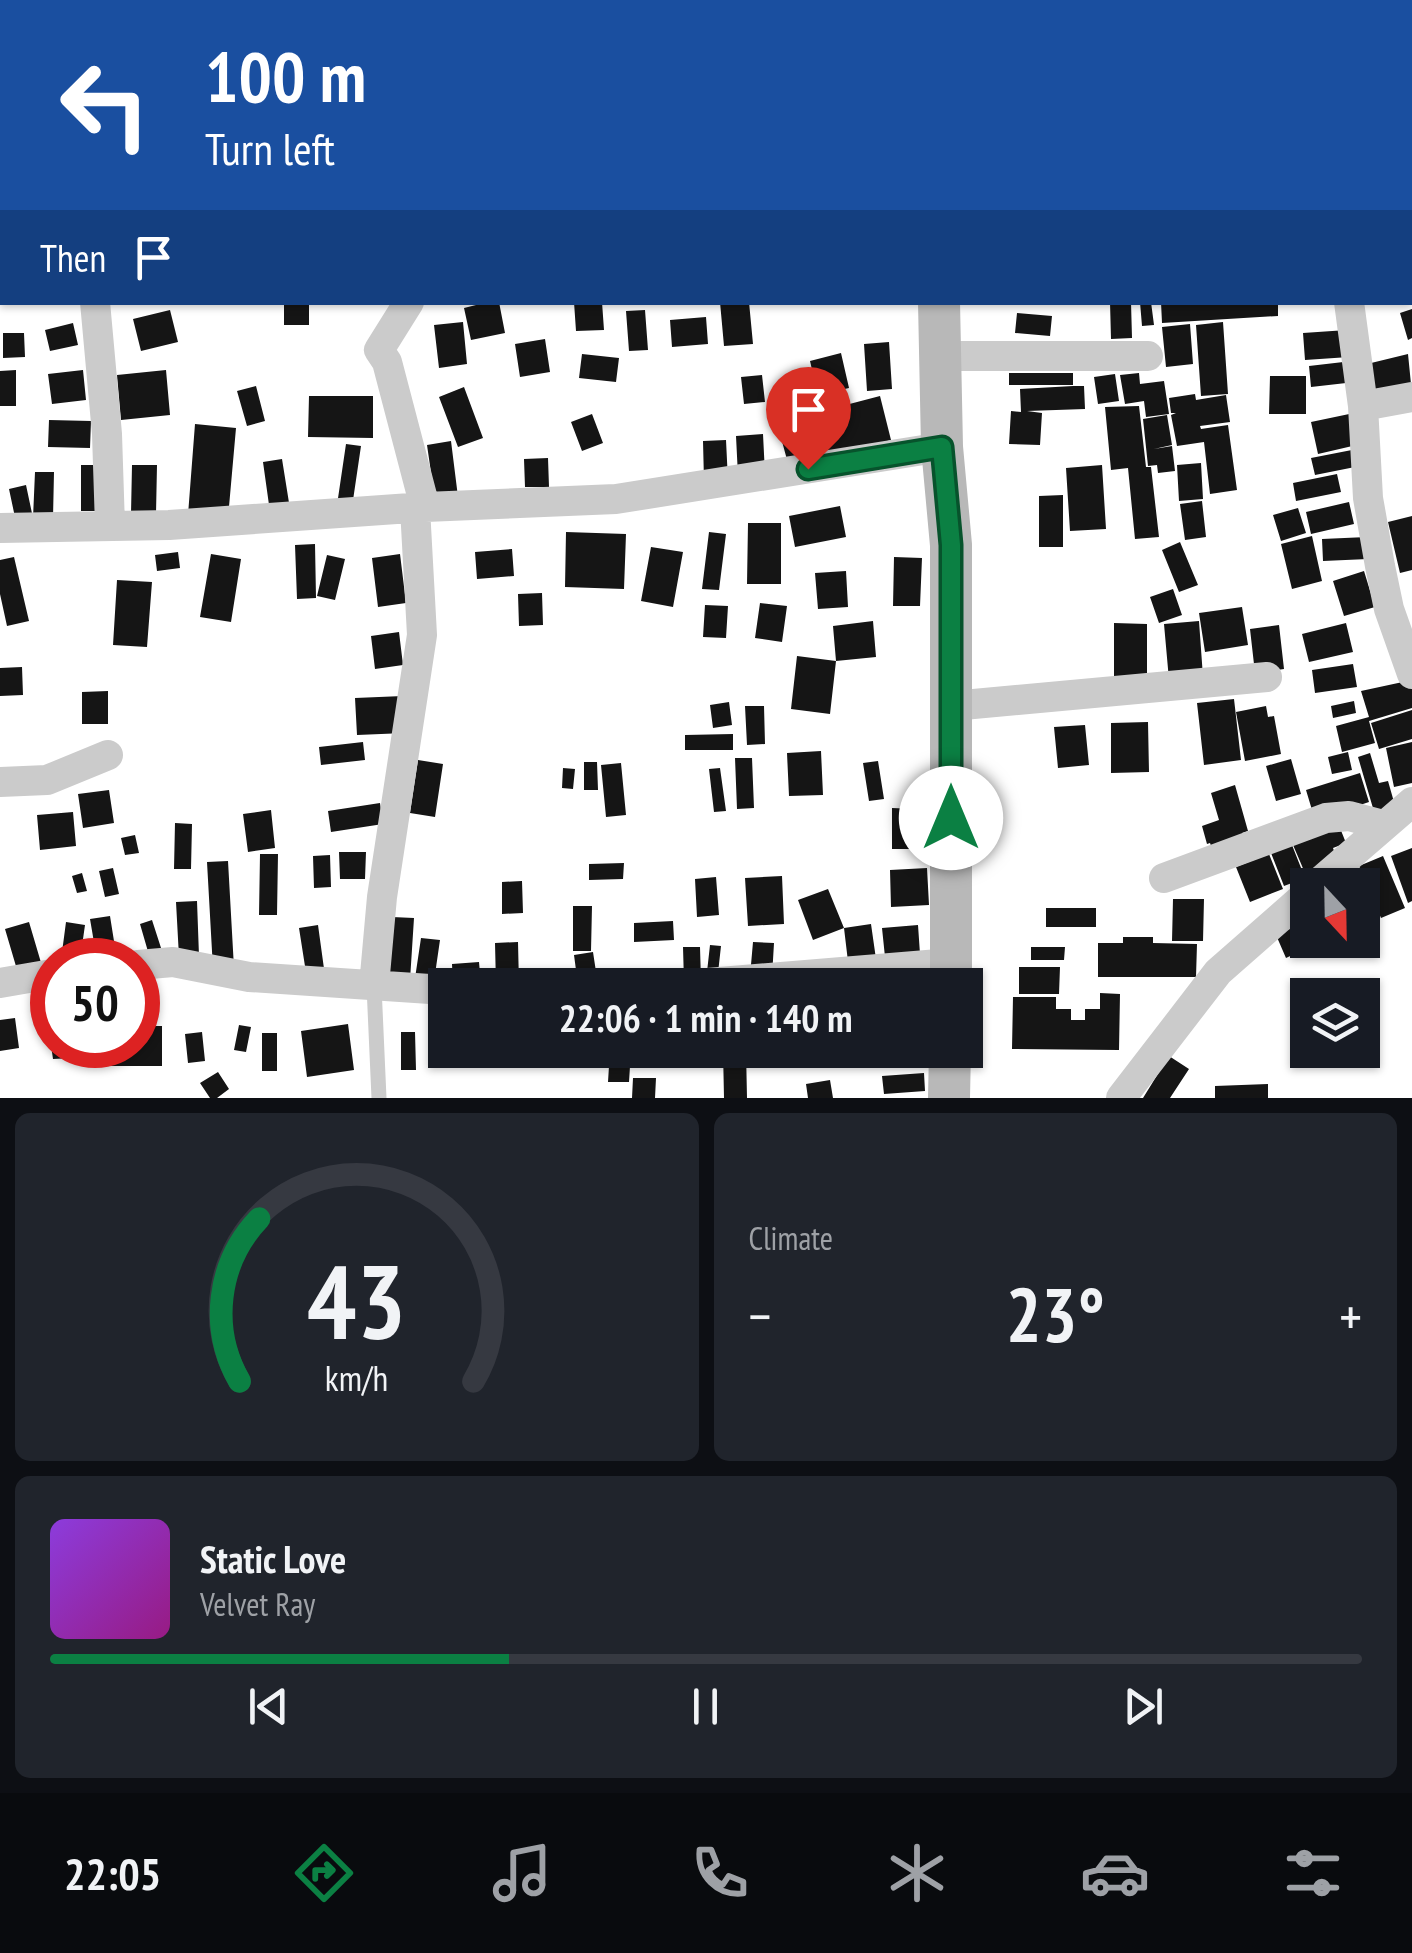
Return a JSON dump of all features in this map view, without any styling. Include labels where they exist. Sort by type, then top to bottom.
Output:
[{"type":"main road","points":[[939,305],[942,447],[951,545],[951,968]]},
{"type":"main road","points":[[949,1098],[950,1068]]},
{"type":"street","points":[[95,305],[107,434],[110,526]]},
{"type":"street","points":[[374,986],[382,897],[422,635],[420,508],[387,362],[378,350],[407,305]]},
{"type":"street","points":[[1348,305],[1363,406],[1368,498],[1389,609],[1412,674]]},
{"type":"street","points":[[939,356],[1148,356]]},
{"type":"street","points":[[1363,406],[1412,397]]},
{"type":"street","points":[[0,528],[179,524],[616,499],[942,447]]},
{"type":"street","points":[[952,706],[1268,676]]},
{"type":"street","points":[[0,782],[47,780],[108,755]]},
{"type":"street","points":[[1335,868],[1412,802]]},
{"type":"street","points":[[1164,878],[1326,818],[1349,816],[1384,825]]},
{"type":"street","points":[[1121,1098],[1218,972],[1290,909]]},
{"type":"street","points":[[160,963],[173,962],[235,975],[428,989]]},
{"type":"street","points":[[0,983],[30,978]]},
{"type":"lane","points":[[374,986],[378,1098]]},
{"type":"building","points":[[284,305],[309,305],[309,325],[284,325]]},
{"type":"building","points":[[500,305],[505,333],[471,340],[464,308]]},
{"type":"building","points":[[574,305],[602,305],[604,330],[576,331]]},
{"type":"building","points":[[720,305],[749,305],[753,344],[724,346]]},
{"type":"building","points":[[1110,305],[1131,305],[1132,338],[1111,339]]},
{"type":"building","points":[[1140,305],[1151,305],[1154,325],[1142,326]]},
{"type":"building","points":[[1161,305],[1278,305],[1278,316],[1162,323]]},
{"type":"building","points":[[1412,309],[1412,338],[1408,340],[1400,313]]},
{"type":"building","points":[[170,310],[178,342],[141,351],[133,319]]},
{"type":"building","points":[[645,310],[648,350],[629,351],[626,311]]},
{"type":"building","points":[[1017,313],[1052,316],[1050,336],[1015,333]]},
{"type":"building","points":[[706,317],[708,344],[672,347],[670,320]]},
{"type":"building","points":[[463,322],[467,364],[439,368],[434,325]]},
{"type":"building","points":[[1223,322],[1228,394],[1201,396],[1196,325]]},
{"type":"building","points":[[73,323],[78,345],[50,351],[45,330]]},
{"type":"building","points":[[1190,324],[1193,364],[1166,367],[1162,327]]},
{"type":"building","points":[[1347,330],[1349,357],[1305,360],[1303,333]]},
{"type":"building","points":[[3,333],[24,333],[25,357],[3,358]]},
{"type":"building","points":[[545,339],[550,372],[520,377],[515,344]]},
{"type":"building","points":[[889,342],[892,389],[867,391],[864,344]]},
{"type":"building","points":[[841,353],[849,388],[818,395],[810,361]]},
{"type":"building","points":[[582,354],[619,358],[616,382],[579,378]]},
{"type":"building","points":[[1408,354],[1412,394],[1377,402],[1367,364]]},
{"type":"building","points":[[1352,361],[1355,382],[1311,387],[1309,366]]},
{"type":"building","points":[[16,370],[16,406],[0,406],[0,371]]},
{"type":"building","points":[[83,370],[86,400],[52,404],[48,374]]},
{"type":"building","points":[[166,370],[170,415],[121,420],[117,375]]},
{"type":"building","points":[[1009,373],[1073,373],[1073,385],[1009,385]]},
{"type":"building","points":[[1139,373],[1140,384],[1164,381],[1169,414],[1146,417],[1144,401],[1125,404],[1120,375]]},
{"type":"building","points":[[1115,374],[1119,401],[1098,404],[1094,377]]},
{"type":"building","points":[[762,375],[765,402],[744,404],[741,377]]},
{"type":"building","points":[[1270,376],[1306,376],[1306,414],[1269,414]]},
{"type":"building","points":[[256,386],[265,421],[247,426],[237,391]]},
{"type":"building","points":[[1084,386],[1085,409],[1027,411],[1042,413],[1040,445],[1009,444],[1011,411],[1021,412],[1020,389]]},
{"type":"building","points":[[464,387],[483,438],[458,447],[439,397]]},
{"type":"building","points":[[1195,394],[1196,400],[1226,395],[1230,422],[1200,426],[1201,429],[1228,425],[1237,490],[1210,494],[1204,442],[1177,446],[1171,415],[1176,413],[1171,413],[1169,398]]},
{"type":"building","points":[[309,396],[373,396],[373,438],[308,437]]},
{"type":"building","points":[[880,396],[891,440],[789,467],[777,423]]},
{"type":"building","points":[[1139,406],[1159,537],[1135,539],[1128,468],[1111,470],[1105,407]]},
{"type":"building","points":[[1354,413],[1361,444],[1318,454],[1311,422]]},
{"type":"building","points":[[592,414],[603,443],[582,451],[571,422]]},
{"type":"building","points":[[1167,415],[1172,445],[1154,449],[1172,446],[1175,471],[1158,473],[1157,465],[1148,466],[1143,419]]},
{"type":"building","points":[[49,420],[91,421],[90,448],[48,447]]},
{"type":"building","points":[[195,424],[236,428],[228,518],[188,515]]},
{"type":"building","points":[[763,434],[765,474],[738,476],[736,436]]},
{"type":"building","points":[[726,440],[728,481],[704,481],[703,441]]},
{"type":"building","points":[[451,441],[458,497],[435,500],[427,445]]},
{"type":"building","points":[[346,444],[361,446],[352,507],[337,505]]},
{"type":"building","points":[[1357,449],[1360,466],[1315,475],[1311,458]]},
{"type":"building","points":[[548,458],[549,487],[525,487],[524,459]]},
{"type":"building","points":[[282,459],[290,509],[270,512],[263,462]]},
{"type":"building","points":[[1201,463],[1203,499],[1179,501],[1177,465]]},
{"type":"building","points":[[81,465],[102,465],[102,511],[81,511]]},
{"type":"building","points":[[132,465],[157,465],[156,514],[131,514]]},
{"type":"building","points":[[1102,465],[1106,529],[1070,531],[1066,468]]},
{"type":"building","points":[[35,472],[54,472],[53,518],[16,522],[9,489],[26,485],[33,518]]},
{"type":"building","points":[[1337,474],[1341,492],[1296,501],[1293,483]]},
{"type":"building","points":[[1063,495],[1063,547],[1039,547],[1039,496]]},
{"type":"building","points":[[1202,501],[1206,537],[1185,540],[1180,504]]},
{"type":"building","points":[[1349,502],[1354,524],[1311,534],[1306,512]]},
{"type":"building","points":[[840,506],[846,537],[795,547],[789,516]]},
{"type":"building","points":[[1298,508],[1306,533],[1281,541],[1273,515]]},
{"type":"building","points":[[1412,516],[1412,570],[1400,573],[1388,522]]},
{"type":"building","points":[[748,523],[781,523],[781,584],[747,584]]},
{"type":"building","points":[[566,532],[626,534],[624,589],[565,587]]},
{"type":"building","points":[[709,532],[726,534],[719,590],[702,589]]},
{"type":"building","points":[[1312,536],[1322,581],[1292,589],[1281,544]]},
{"type":"building","points":[[1367,537],[1368,559],[1323,561],[1322,539]]},
{"type":"building","points":[[1180,542],[1198,585],[1179,592],[1162,550]]},
{"type":"building","points":[[315,544],[316,598],[297,599],[295,545]]},
{"type":"building","points":[[651,547],[683,552],[673,607],[641,601]]},
{"type":"building","points":[[512,549],[514,576],[477,579],[475,552]]},
{"type":"building","points":[[178,552],[180,568],[157,571],[155,555]]},
{"type":"building","points":[[211,554],[241,559],[231,622],[200,617]]},
{"type":"building","points":[[400,554],[406,603],[378,607],[372,558]]},
{"type":"building","points":[[327,555],[345,559],[335,600],[317,596]]},
{"type":"building","points":[[14,557],[29,621],[7,626],[0,594],[0,560]]},
{"type":"building","points":[[894,557],[922,558],[920,606],[893,606]]},
{"type":"building","points":[[846,571],[848,607],[818,609],[815,573]]},
{"type":"building","points":[[1364,571],[1375,607],[1344,616],[1333,581]]},
{"type":"building","points":[[117,580],[152,582],[147,647],[113,645]]},
{"type":"building","points":[[1173,589],[1182,615],[1159,623],[1150,597]]},
{"type":"building","points":[[542,593],[543,625],[519,626],[518,594]]},
{"type":"building","points":[[760,603],[787,606],[782,642],[755,638]]},
{"type":"building","points":[[705,605],[728,606],[726,638],[703,637]]},
{"type":"building","points":[[1242,607],[1248,645],[1205,652],[1199,613]]},
{"type":"building","points":[[873,621],[876,657],[836,661],[833,626]]},
{"type":"building","points":[[1199,621],[1203,677],[1169,680],[1164,624]]},
{"type":"building","points":[[1114,623],[1147,624],[1147,677],[1114,678]]},
{"type":"building","points":[[1346,623],[1353,652],[1309,662],[1302,634]]},
{"type":"building","points":[[1279,625],[1284,669],[1255,673],[1250,629]]},
{"type":"building","points":[[399,632],[403,665],[375,669],[371,636]]},
{"type":"building","points":[[797,656],[836,661],[830,714],[791,709]]},
{"type":"building","points":[[1353,664],[1357,687],[1315,693],[1312,670]]},
{"type":"building","points":[[22,667],[23,695],[0,696],[0,668]]},
{"type":"building","points":[[1412,680],[1412,708],[1369,721],[1375,743],[1342,752],[1336,726],[1369,717],[1361,691]]},
{"type":"building","points":[[108,691],[108,724],[82,724],[82,692]]},
{"type":"building","points":[[403,696],[405,733],[357,735],[355,698]]},
{"type":"building","points":[[1234,699],[1241,760],[1204,765],[1197,703]]},
{"type":"building","points":[[1354,701],[1356,713],[1333,718],[1331,706]]},
{"type":"building","points":[[729,702],[732,725],[713,728],[710,705]]},
{"type":"building","points":[[745,706],[764,706],[765,744],[747,745]]},
{"type":"building","points":[[1266,706],[1268,717],[1274,716],[1281,754],[1245,761],[1236,712]]},
{"type":"building","points":[[1412,710],[1412,739],[1379,749],[1371,723]]},
{"type":"building","points":[[1148,722],[1149,772],[1111,773],[1111,723]]},
{"type":"building","points":[[1085,725],[1089,765],[1058,768],[1054,727]]},
{"type":"building","points":[[733,734],[733,750],[685,750],[685,735]]},
{"type":"building","points":[[363,742],[365,760],[321,765],[319,747]]},
{"type":"building","points":[[1412,742],[1412,783],[1394,787],[1386,748]]},
{"type":"building","points":[[821,751],[823,795],[789,796],[787,753]]},
{"type":"building","points":[[1348,752],[1352,770],[1332,774],[1328,757]]},
{"type":"building","points":[[1370,753],[1379,783],[1388,781],[1396,809],[1375,815],[1358,757]]},
{"type":"building","points":[[735,758],[752,758],[754,808],[737,809]]},
{"type":"building","points":[[1291,759],[1301,794],[1276,801],[1266,766]]},
{"type":"building","points":[[418,760],[443,764],[435,817],[410,813]]},
{"type":"building","points":[[878,761],[884,799],[869,801],[863,763]]},
{"type":"building","points":[[584,762],[597,762],[598,790],[584,790]]},
{"type":"building","points":[[621,763],[626,815],[606,817],[601,765]]},
{"type":"building","points":[[563,768],[575,769],[573,789],[562,788]]},
{"type":"building","points":[[720,768],[726,811],[714,812],[709,769]]},
{"type":"building","points":[[1360,773],[1369,802],[1315,820],[1306,790]]},
{"type":"building","points":[[1235,785],[1248,831],[1242,833],[1244,841],[1213,851],[1202,826],[1219,820],[1211,793]]},
{"type":"building","points":[[109,790],[114,823],[83,828],[78,794]]},
{"type":"building","points":[[380,803],[383,824],[331,832],[328,811]]},
{"type":"building","points":[[892,808],[916,809],[915,849],[892,849]]},
{"type":"building","points":[[271,810],[275,848],[248,852],[243,814]]},
{"type":"building","points":[[73,812],[76,846],[40,850],[37,815]]},
{"type":"building","points":[[175,823],[192,824],[191,869],[174,869]]},
{"type":"building","points":[[1340,828],[1346,843],[1333,848],[1337,859],[1316,868],[1303,868],[1293,845]]},
{"type":"building","points":[[135,835],[139,853],[125,855],[121,838]]},
{"type":"building","points":[[1292,845],[1301,868],[1290,868],[1290,884],[1284,886],[1271,853]]},
{"type":"building","points":[[1412,848],[1412,901],[1408,903],[1391,856]]},
{"type":"building","points":[[339,852],[366,852],[365,879],[340,879]]},
{"type":"building","points":[[260,854],[278,854],[277,915],[259,915]]},
{"type":"building","points":[[1269,854],[1283,889],[1250,902],[1236,867]]},
{"type":"building","points":[[330,855],[331,887],[314,888],[313,856]]},
{"type":"building","points":[[1383,856],[1405,908],[1381,918],[1380,868],[1359,866]]},
{"type":"building","points":[[228,861],[234,968],[213,969],[207,862]]},
{"type":"building","points":[[624,863],[623,879],[589,880],[589,864]]},
{"type":"building","points":[[113,868],[119,894],[105,897],[99,871]]},
{"type":"building","points":[[927,868],[929,905],[891,907],[890,870]]},
{"type":"building","points":[[82,873],[87,891],[77,893],[72,876]]},
{"type":"building","points":[[782,876],[784,924],[748,926],[745,878]]},
{"type":"building","points":[[716,877],[719,915],[697,917],[695,879]]},
{"type":"building","points":[[522,881],[523,913],[502,914],[502,882]]},
{"type":"building","points":[[828,889],[844,928],[813,940],[798,900]]},
{"type":"building","points":[[1173,899],[1204,899],[1203,941],[1172,941]]},
{"type":"building","points":[[197,901],[199,956],[179,957],[176,902]]},
{"type":"building","points":[[573,906],[592,906],[591,951],[573,951]]},
{"type":"building","points":[[1046,908],[1096,908],[1096,927],[1046,927]]},
{"type":"building","points":[[110,916],[114,938],[93,938],[90,919]]},
{"type":"building","points":[[392,917],[414,918],[410,980],[388,979]]},
{"type":"building","points":[[152,920],[158,938],[144,938],[140,924]]},
{"type":"building","points":[[673,921],[674,940],[634,942],[634,923]]},
{"type":"building","points":[[29,922],[34,938],[30,938],[30,970],[18,973],[5,929]]},
{"type":"building","points":[[66,922],[85,925],[83,938],[64,938]]},
{"type":"building","points":[[871,924],[877,966],[849,968],[844,928]]},
{"type":"building","points":[[318,925],[325,976],[307,979],[299,928]]},
{"type":"building","points":[[918,925],[920,954],[885,957],[882,928]]},
{"type":"building","points":[[1290,929],[1290,956],[1286,958],[1276,935]]},
{"type":"building","points":[[1123,937],[1153,937],[1153,943],[1197,944],[1196,977],[1098,977],[1098,943],[1123,943]]},
{"type":"building","points":[[421,938],[440,940],[436,968],[428,968],[428,987],[414,985]]},
{"type":"building","points":[[518,942],[519,968],[496,968],[495,943]]},
{"type":"building","points":[[753,942],[774,943],[773,968],[751,968]]},
{"type":"building","points":[[710,945],[721,946],[719,968],[707,968]]},
{"type":"building","points":[[683,947],[700,947],[701,968],[684,968]]},
{"type":"building","points":[[1031,947],[1065,947],[1064,960],[1031,960]]},
{"type":"building","points":[[593,952],[595,968],[576,968],[574,955]]},
{"type":"building","points":[[479,962],[480,968],[452,968],[452,964]]},
{"type":"building","points":[[1019,967],[1060,967],[1059,994],[1019,994]]},
{"type":"building","points":[[1100,993],[1120,994],[1119,1050],[1012,1049],[1013,997],[1056,997],[1056,1009],[1071,1009],[1071,1020],[1085,1020],[1085,1009],[1100,1009]]},
{"type":"building","points":[[15,1018],[19,1048],[0,1051],[0,1020]]},
{"type":"building","points":[[348,1024],[354,1070],[307,1077],[301,1031]]},
{"type":"building","points":[[239,1025],[251,1027],[246,1052],[234,1050]]},
{"type":"building","points":[[160,1026],[162,1026],[160,1066]]},
{"type":"building","points":[[202,1032],[205,1061],[188,1063],[185,1034]]},
{"type":"building","points":[[401,1032],[415,1032],[416,1070],[401,1070]]},
{"type":"building","points":[[262,1033],[277,1033],[277,1071],[262,1071]]},
{"type":"building","points":[[1169,1056],[1189,1069],[1170,1098],[1143,1098]]},
{"type":"building","points":[[609,1068],[630,1068],[629,1082],[608,1082]]},
{"type":"building","points":[[723,1068],[746,1068],[747,1098],[724,1098]]},
{"type":"building","points":[[218,1072],[229,1089],[210,1098],[200,1083]]},
{"type":"building","points":[[924,1073],[925,1091],[884,1094],[882,1076]]},
{"type":"building","points":[[633,1078],[656,1078],[655,1098],[632,1098]]},
{"type":"building","points":[[830,1080],[833,1098],[808,1098],[806,1084]]},
{"type":"building","points":[[1268,1084],[1268,1098],[1215,1098],[1215,1086]]},
{"type":"route","points":[[808,469],[942,447],[951,545],[951,818]]}]
